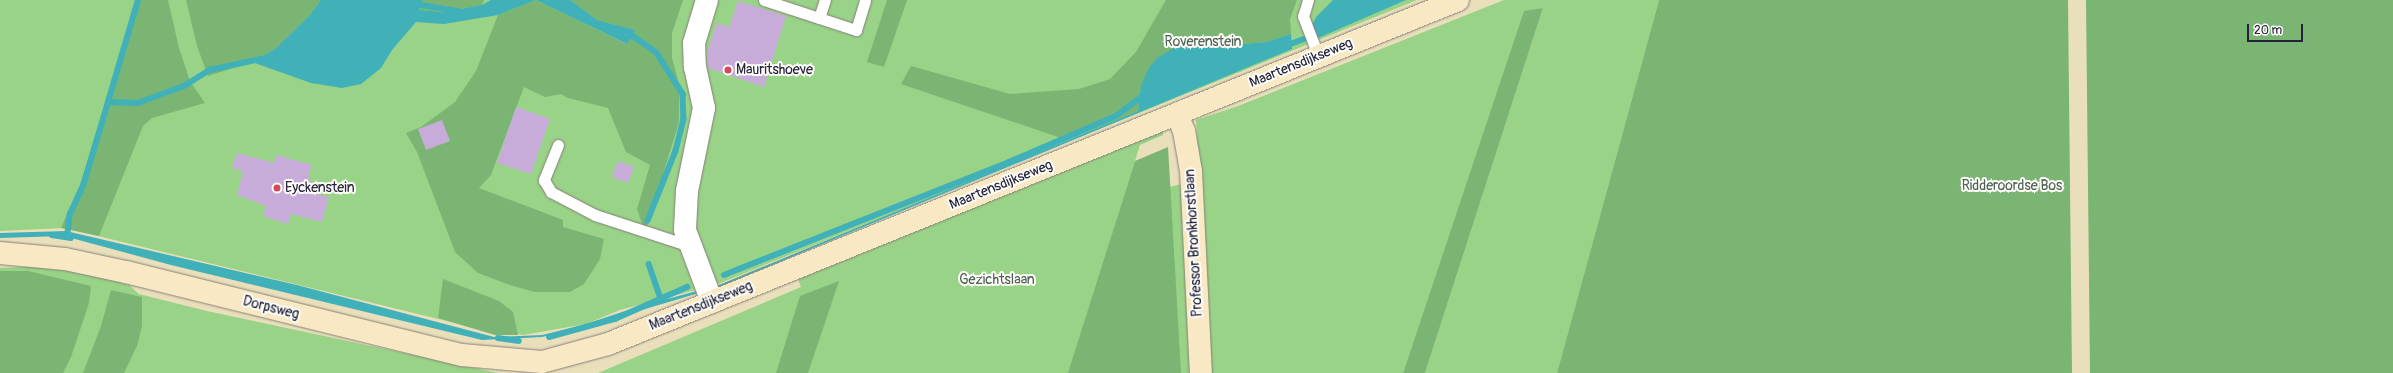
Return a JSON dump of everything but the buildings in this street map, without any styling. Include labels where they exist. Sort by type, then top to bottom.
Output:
[{"type":"street","points":[[707,0],[694,43],[695,67],[704,108],[687,191],[685,230],[712,302]]},
{"type":"street","name":"Maartensdijkseweg","points":[[544,368],[608,344],[1177,114],[1318,55],[1458,0]]},
{"type":"street","name":"Professor Bronkhorstlaan","points":[[1177,114],[1184,131],[1191,171],[1201,373]]},
{"type":"street","name":"Dorpsweg","points":[[0,253],[65,259],[126,272],[462,355],[544,368]]},
{"type":"lane","points":[[764,0],[856,30],[865,0]]},
{"type":"lane","points":[[819,18],[825,0]]},
{"type":"lane","points":[[1308,0],[1303,16],[1318,55]]},
{"type":"lane","points":[[558,145],[544,180],[551,192],[595,215],[690,246]]},
{"type":"green space","name":"Eyckenstein","points":[[0,0],[1417,0],[718,284],[620,310],[586,324],[523,335],[467,326],[65,228],[0,231]]},
{"type":"green space","points":[[137,0],[168,0],[179,48],[190,81],[205,103],[152,118],[143,126],[99,236],[61,228],[81,182]]},
{"type":"green space","points":[[186,0],[321,0],[309,16],[275,49],[252,62],[208,76],[197,46]]},
{"type":"green space","points":[[423,0],[484,0],[482,5],[443,12],[419,10]]},
{"type":"green space","points":[[536,0],[626,44],[634,30],[597,20],[570,0],[683,0],[672,33],[672,58],[679,84],[679,122],[645,233],[637,209],[650,165],[626,152],[608,108],[568,98],[561,94],[545,97],[524,87],[491,175],[479,188],[563,220],[563,227],[604,239],[600,259],[584,284],[570,292],[535,292],[513,286],[478,273],[455,252],[417,152],[406,133],[421,127],[455,102],[476,71],[498,15]]},
{"type":"green space","points":[[887,0],[907,0],[884,67],[867,62]]},
{"type":"green space","points":[[1166,0],[1297,0],[1290,19],[1291,34],[1266,42],[1245,44],[1194,41],[1141,86],[1138,111],[1067,140],[901,84],[911,66],[1010,94],[1079,89],[1110,79],[1136,52]]},
{"type":"green space","name":"Gezichtslaan","points":[[1504,0],[1659,0],[1557,373],[1425,373],[1543,8],[1524,12],[1403,373],[598,373],[801,287],[791,262],[1162,110],[1163,135],[1140,145],[1077,346],[1130,198],[1199,179],[1196,120],[1238,106]]},
{"type":"green space","name":"Ridderoordse Bos","points":[[1659,0],[2068,0],[2072,373],[1557,373]]},
{"type":"green space","points":[[2086,0],[2393,0],[2393,373],[2090,373]]},
{"type":"green space","points":[[1543,8],[1425,373],[1403,373],[1524,11]]},
{"type":"green space","points":[[1168,147],[1181,373],[1068,373],[1135,161]]},
{"type":"green space","points":[[39,266],[73,269],[129,285],[139,294],[207,311],[498,373],[0,373],[0,268]]},
{"type":"green space","points":[[0,271],[28,271],[91,286],[89,303],[71,357],[63,373],[0,373]]},
{"type":"green space","points":[[443,279],[499,301],[513,312],[518,335],[495,335],[438,318]]},
{"type":"green space","points":[[839,281],[808,373],[776,373],[800,296]]},
{"type":"green space","points":[[111,290],[142,297],[142,326],[137,346],[124,373],[83,373],[101,326]]},
{"type":"water","points":[[321,0],[423,0],[419,10],[443,12],[482,5],[491,0],[536,0],[498,15],[444,24],[416,22],[392,50],[381,68],[361,84],[342,88],[311,83],[252,62],[275,49],[309,16]]},
{"type":"water","points":[[536,0],[570,0],[597,20],[635,30],[627,44]]},
{"type":"water","points":[[1333,0],[1406,0],[1316,39],[1311,27],[1316,17]]},
{"type":"water","points":[[1291,34],[1292,49],[719,287],[578,329],[542,337],[482,340],[171,265],[64,236],[0,238],[0,233],[66,231],[297,285],[494,337],[542,335],[580,326],[634,308],[719,285],[1138,111],[1141,86],[1149,68],[1157,58],[1176,47],[1194,41],[1245,44],[1266,42]]},
{"type":"waterway","points":[[108,102],[138,0]]},
{"type":"waterway","points":[[415,4],[458,11]]},
{"type":"waterway","points":[[625,34],[635,37],[657,53],[683,94],[684,119],[676,151],[648,221]]},
{"type":"waterway","points":[[1285,46],[1313,36]]},
{"type":"waterway","points":[[67,237],[70,214],[83,186],[108,102],[138,103],[184,86],[210,70],[260,59]]},
{"type":"waterway","points":[[724,275],[1009,162],[1116,116],[1146,93]]},
{"type":"waterway","points":[[52,235],[71,238]]},
{"type":"waterway","points":[[649,264],[661,299]]},
{"type":"waterway","points":[[549,337],[615,319],[687,287]]},
{"type":"waterway","points":[[498,338],[519,341]]},
{"type":"place","name":"Mauritshoeve","points":[[728,70]]},
{"type":"place","name":"Eyckenstein","points":[[277,188]]},
{"type":"park label","name":"Roverenstein","points":[[1203,42]]}]
